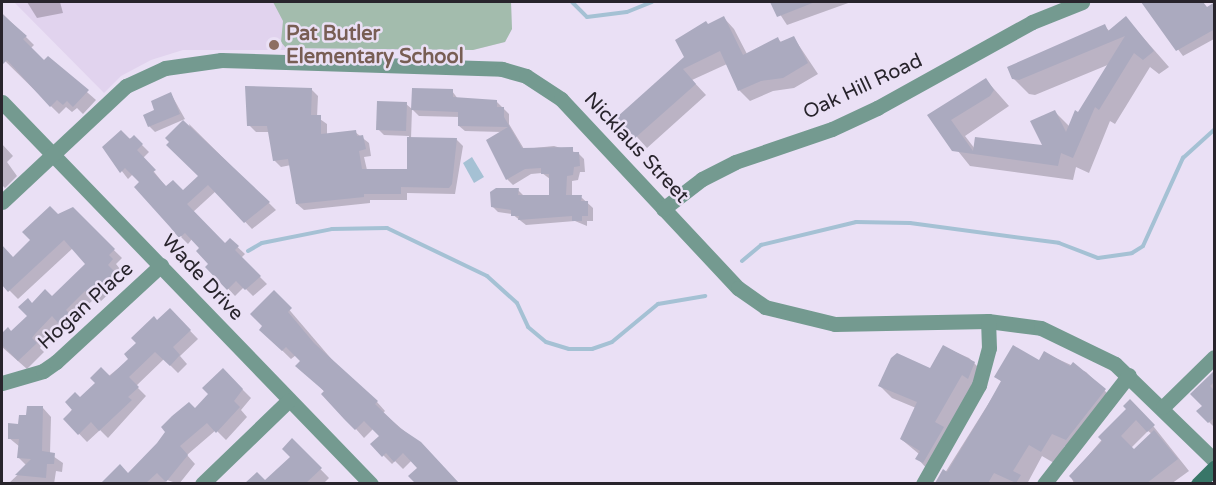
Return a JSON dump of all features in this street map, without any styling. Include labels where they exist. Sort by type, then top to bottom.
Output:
[{"type":"main road","points":[[1198,483],[1215,468]]},
{"type":"street","name":"Oak Hill Road","points":[[663,209],[702,178],[735,162],[832,129],[877,108],[1032,22],[1082,2]]},
{"type":"street","name":"Nicklaus Street","points":[[2,202],[53,153],[137,79],[188,63],[221,60],[459,65],[502,69],[550,90],[738,288],[779,314],[835,324],[988,321],[1017,323],[1057,334],[1097,352],[1129,375],[1215,460]]},
{"type":"street","name":"Wade Drive","points":[[2,102],[161,265],[288,401],[371,483]]},
{"type":"street","name":"Hogan Place","points":[[2,383],[43,371],[56,362],[161,265]]},
{"type":"street","points":[[922,483],[979,385],[989,348],[988,321]]},
{"type":"street","points":[[1162,407],[1215,357]]},
{"type":"street","points":[[1044,483],[1129,375]]},
{"type":"street","points":[[202,483],[288,401]]},
{"type":"shaded area","name":"Pat Butler Elementary School","points":[[14,2],[511,2],[512,29],[505,42],[473,50],[183,50],[151,60],[121,76],[104,93]]},
{"type":"green space","points":[[273,2],[511,2],[512,29],[505,42],[473,50],[286,48],[281,42],[283,21]]},
{"type":"water","points":[[472,157],[484,177],[474,183],[463,163]]},
{"type":"building","points":[[770,2],[815,2],[777,17]]},
{"type":"building","points":[[1141,2],[1203,2],[1207,7],[1215,2],[1215,29],[1176,51]]},
{"type":"building","points":[[2,14],[27,36],[23,39],[44,60],[48,56],[89,90],[73,107],[67,101],[63,105],[57,100],[50,107],[7,60],[2,65]]},
{"type":"building","points":[[724,16],[743,55],[778,37],[780,42],[794,36],[808,63],[783,78],[761,81],[738,91],[720,51],[683,69],[696,84],[635,138],[617,117],[684,57],[675,40],[706,21],[708,24]]},
{"type":"building","points":[[1126,16],[1154,51],[1143,60],[1134,53],[1099,110],[1095,107],[1073,158],[1061,153],[1058,166],[952,151],[927,115],[986,78],[994,90],[990,96],[951,120],[973,151],[975,137],[1042,145],[1030,121],[1055,110],[1066,132],[1075,110],[1078,112],[1125,36],[1019,80],[1012,79],[1007,67],[1105,24],[1108,31]]},
{"type":"building","points":[[245,86],[312,88],[311,115],[321,115],[321,134],[356,130],[357,136],[363,135],[366,149],[359,151],[362,169],[407,169],[407,137],[457,138],[452,184],[449,188],[401,187],[401,194],[364,194],[364,197],[296,204],[288,159],[273,161],[267,126],[247,126]]},
{"type":"building","points":[[412,88],[453,89],[453,97],[497,100],[497,107],[504,107],[504,117],[522,148],[573,147],[573,152],[579,152],[580,166],[574,167],[573,175],[567,176],[566,195],[582,195],[581,201],[588,201],[588,216],[582,216],[582,221],[572,221],[572,216],[518,220],[519,216],[511,216],[511,210],[491,207],[490,192],[496,188],[519,188],[518,195],[549,195],[549,174],[541,174],[541,168],[525,169],[506,180],[486,140],[508,127],[458,126],[458,112],[411,110]]},
{"type":"building","points":[[171,92],[180,114],[148,127],[143,115],[154,110],[151,101]]},
{"type":"building","points":[[377,101],[407,102],[406,131],[376,130]]},
{"type":"building","points":[[183,120],[270,202],[244,223],[208,185],[187,204],[225,243],[230,238],[239,246],[235,250],[261,276],[245,290],[236,281],[227,290],[205,267],[208,264],[196,251],[199,248],[185,233],[179,238],[134,187],[139,182],[125,168],[120,173],[102,147],[121,130],[130,139],[134,135],[143,144],[137,150],[156,170],[153,172],[166,186],[173,180],[183,190],[198,176],[166,145],[169,142],[165,138]]},
{"type":"building","points":[[50,206],[58,214],[73,207],[115,249],[109,255],[113,259],[108,265],[115,272],[90,296],[85,291],[66,310],[69,313],[59,324],[52,316],[32,338],[37,343],[18,361],[2,345],[2,333],[8,327],[11,331],[27,316],[18,307],[28,298],[32,303],[45,289],[52,296],[85,264],[64,240],[8,292],[2,285],[2,245],[13,257],[30,240],[22,232]]},
{"type":"building","points":[[274,290],[292,308],[288,312],[314,343],[378,401],[375,404],[400,428],[421,442],[459,483],[415,483],[408,476],[417,468],[403,453],[394,462],[386,453],[382,457],[370,444],[379,436],[364,421],[355,430],[344,419],[321,394],[324,391],[295,366],[300,361],[286,347],[282,351],[259,330],[262,326],[250,314]]},
{"type":"building","points":[[170,308],[191,330],[173,347],[180,355],[170,366],[155,352],[129,377],[139,387],[128,397],[132,400],[99,431],[91,422],[78,435],[63,419],[72,410],[65,402],[75,392],[80,397],[95,383],[90,378],[101,367],[110,376],[128,359],[124,354],[136,343],[131,338],[154,316],[157,320]]},
{"type":"building","points":[[943,345],[975,362],[968,379],[962,375],[935,422],[944,427],[923,463],[915,459],[920,451],[900,439],[917,402],[878,386],[891,358],[897,353],[930,368]]},
{"type":"building","points":[[1013,345],[1039,360],[1044,351],[1070,366],[1073,362],[1106,389],[1066,440],[1052,434],[1041,452],[1029,445],[1013,471],[1021,475],[1016,483],[994,473],[988,483],[935,483],[943,469],[947,472],[986,408],[1001,381],[994,377]]},
{"type":"building","points":[[223,368],[243,389],[234,401],[240,407],[216,433],[207,423],[180,446],[188,455],[166,482],[157,473],[146,483],[101,483],[120,464],[128,473],[165,432],[161,427],[189,402],[195,408],[208,394],[202,388]]},
{"type":"building","points":[[1215,370],[1215,381],[1210,386],[1215,391],[1215,417],[1208,423],[1196,411],[1202,406],[1190,394]]},
{"type":"building","points":[[1130,399],[1155,425],[1147,432],[1136,420],[1121,436],[1134,449],[1154,430],[1178,459],[1147,483],[1076,483],[1069,476],[1102,441],[1098,437],[1126,409],[1123,406]]},
{"type":"building","points":[[27,406],[43,406],[42,451],[55,453],[54,464],[47,464],[46,478],[15,475],[31,459],[17,458],[19,439],[8,439],[8,423],[18,424],[19,415],[26,415]]},
{"type":"building","points":[[292,438],[322,468],[306,483],[245,483],[257,472],[265,480],[290,457],[282,449]]},
{"type":"waterway","points":[[572,2],[587,17],[627,12],[652,2]]},
{"type":"waterway","points":[[742,261],[761,245],[856,222],[910,223],[1059,243],[1098,258],[1132,253],[1143,246],[1183,158],[1214,130]]},
{"type":"waterway","points":[[248,251],[262,243],[332,229],[387,228],[487,276],[517,303],[528,327],[546,342],[569,349],[592,349],[612,342],[658,304],[705,296]]},
{"type":"place","name":"Pat Butler Elementary School","points":[[274,45]]}]
